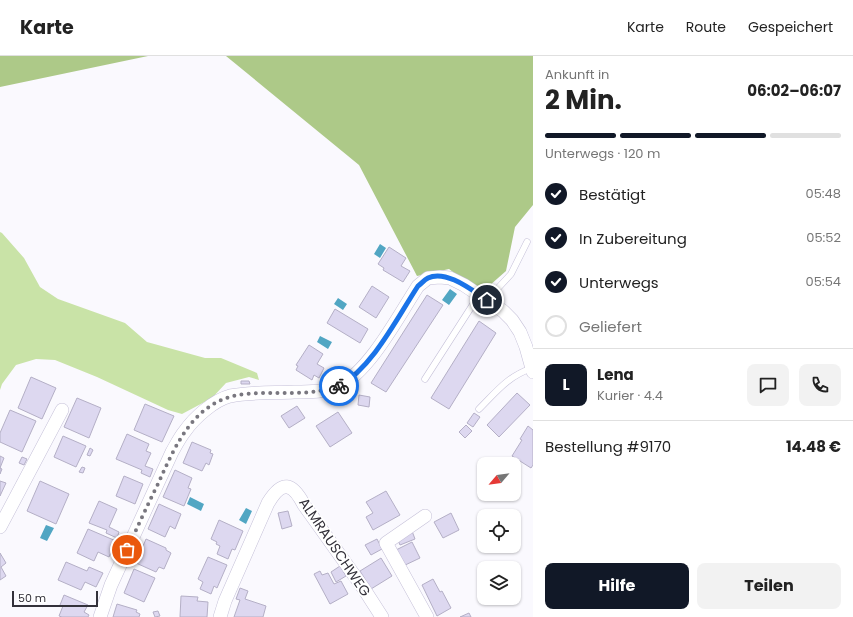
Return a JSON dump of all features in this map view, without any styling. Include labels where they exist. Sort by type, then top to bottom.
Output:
[{"type":"street","points":[[100,617],[111,585],[172,452],[184,431],[196,417],[212,405],[228,397],[245,394],[313,392],[340,386],[366,365],[418,286],[428,278],[450,278],[483,297],[503,311],[512,320],[520,332],[526,347],[532,370]]},
{"type":"street","points":[[0,527],[62,410]]},
{"type":"street","name":"ALMRAUSCHWEG","points":[[220,617],[225,601],[268,503],[277,490],[284,487],[292,488],[298,493],[304,505],[364,589],[382,617]]},
{"type":"street","points":[[425,516],[386,543],[427,617]]},
{"type":"lane","points":[[425,379],[483,297],[511,274],[526,242]]},
{"type":"lane","points":[[479,409],[509,378],[519,372],[532,370]]},
{"type":"green space","points":[[0,56],[148,56],[0,87]]},
{"type":"green space","points":[[226,56],[533,56],[533,205],[515,227],[506,271],[481,293],[449,269],[417,276],[359,165]]},
{"type":"green space","points":[[0,232],[24,258],[40,287],[58,299],[125,323],[147,342],[205,358],[221,358],[257,373],[259,380],[249,377],[226,383],[212,398],[182,414],[168,410],[97,377],[55,360],[36,359],[16,365],[2,384],[0,390]]},
{"type":"water","points":[[380,244],[386,248],[380,258],[374,254]]},
{"type":"water","points":[[450,289],[457,294],[449,305],[442,300]]},
{"type":"water","points":[[338,298],[347,304],[343,310],[334,304]]},
{"type":"water","points":[[320,336],[332,342],[328,349],[317,342]]},
{"type":"water","points":[[190,497],[204,504],[201,511],[187,504]]},
{"type":"water","points":[[246,508],[252,511],[246,524],[239,520]]},
{"type":"water","points":[[46,525],[54,528],[47,541],[40,538]]},
{"type":"building","points":[[389,247],[406,258],[401,266],[410,271],[403,282],[383,270],[384,268],[378,264]]},
{"type":"building","points":[[372,286],[389,297],[376,318],[359,307]]},
{"type":"building","points":[[427,295],[443,305],[386,392],[371,383]]},
{"type":"building","points":[[335,309],[368,329],[360,343],[327,323]]},
{"type":"building","points":[[479,321],[496,333],[449,409],[431,398]]},
{"type":"building","points":[[309,345],[323,354],[317,364],[324,368],[319,378],[314,375],[312,380],[296,370],[298,366],[296,365]]},
{"type":"building","points":[[31,377],[56,388],[42,419],[18,408]]},
{"type":"building","points":[[241,381],[249,381],[250,384],[241,384]]},
{"type":"building","points":[[517,393],[530,405],[499,437],[487,425]]},
{"type":"building","points":[[359,395],[370,397],[369,407],[358,405]]},
{"type":"building","points":[[77,398],[101,408],[89,438],[64,427]]},
{"type":"building","points":[[145,404],[174,416],[162,442],[134,430]]},
{"type":"building","points":[[297,406],[305,418],[289,428],[281,416]]},
{"type":"building","points":[[10,410],[36,421],[22,452],[0,442],[0,433]]},
{"type":"building","points":[[338,412],[352,433],[330,447],[316,426]]},
{"type":"building","points":[[474,413],[480,417],[473,427],[467,423]]},
{"type":"building","points":[[466,425],[472,431],[465,438],[459,432]]},
{"type":"building","points":[[528,426],[533,430],[533,465],[531,468],[521,462],[521,457],[512,456],[522,440],[520,439]]},
{"type":"building","points":[[127,434],[149,444],[146,451],[151,453],[145,466],[153,469],[150,477],[141,473],[142,470],[116,459]]},
{"type":"building","points":[[63,436],[86,446],[76,467],[54,457]]},
{"type":"building","points":[[192,442],[211,450],[210,453],[213,454],[209,465],[206,463],[202,471],[183,463]]},
{"type":"building","points":[[90,448],[93,450],[90,456],[87,455]]},
{"type":"building","points":[[0,456],[4,458],[0,468]]},
{"type":"building","points":[[22,457],[27,459],[24,465],[19,463]]},
{"type":"building","points":[[82,467],[85,468],[83,473],[79,472]]},
{"type":"building","points":[[175,470],[192,478],[188,488],[191,489],[184,506],[163,497]]},
{"type":"building","points":[[124,476],[143,484],[135,504],[116,496]]},
{"type":"building","points":[[0,481],[6,483],[0,496]]},
{"type":"building","points":[[40,481],[69,494],[56,524],[27,511]]},
{"type":"building","points":[[386,491],[400,515],[373,530],[366,517],[373,513],[366,502]]},
{"type":"building","points":[[99,501],[117,509],[109,527],[119,532],[117,538],[106,533],[107,530],[89,523]]},
{"type":"building","points":[[159,504],[181,514],[175,529],[170,526],[165,537],[148,529]]},
{"type":"building","points":[[288,511],[292,526],[282,529],[278,513]]},
{"type":"building","points":[[451,513],[459,530],[443,538],[434,522]]},
{"type":"building","points":[[219,520],[243,531],[235,550],[232,549],[228,559],[217,554],[220,546],[216,544],[217,542],[211,539]]},
{"type":"building","points":[[88,529],[116,541],[109,557],[98,552],[94,561],[77,553]]},
{"type":"building","points":[[412,531],[415,539],[400,545],[397,538]]},
{"type":"building","points":[[146,539],[166,548],[166,550],[171,553],[164,569],[159,567],[156,572],[136,563]]},
{"type":"building","points":[[377,539],[382,549],[371,555],[365,545]]},
{"type":"building","points":[[412,542],[420,558],[401,567],[394,551]]},
{"type":"building","points":[[0,553],[6,563],[1,567],[6,576],[0,580]]},
{"type":"building","points":[[208,557],[227,565],[217,588],[214,586],[211,594],[200,589],[203,582],[198,579]]},
{"type":"building","points":[[381,558],[392,576],[371,589],[360,571]]},
{"type":"building","points":[[66,562],[87,571],[89,567],[103,573],[96,587],[85,582],[81,590],[58,580]]},
{"type":"building","points":[[340,566],[346,576],[336,582],[331,572]]},
{"type":"building","points":[[134,569],[155,578],[144,602],[124,593]]},
{"type":"building","points":[[320,571],[322,575],[328,573],[334,584],[341,581],[348,594],[330,604],[314,574]]},
{"type":"building","points":[[433,579],[440,592],[442,591],[451,608],[437,616],[422,585]]},
{"type":"building","points":[[240,588],[248,591],[245,599],[266,606],[263,617],[234,617],[240,600],[236,599]]},
{"type":"building","points":[[64,595],[88,605],[84,612],[89,615],[88,617],[59,616],[63,606],[60,605]]},
{"type":"building","points":[[181,596],[198,597],[197,601],[208,602],[207,617],[180,617]]},
{"type":"building","points":[[117,604],[137,610],[136,612],[140,614],[139,617],[113,617]]},
{"type":"building","points":[[158,611],[160,616],[155,617],[153,612]]},
{"type":"building","points":[[469,613],[471,617],[460,617]]},
{"type":"way so far","points":[[127,550],[172,452],[184,431],[196,417],[212,405],[228,397],[245,394],[313,392],[339,386]]},
{"type":"route","points":[[339,386],[353,377],[366,365],[418,286],[428,278],[450,278],[487,300]]}]
